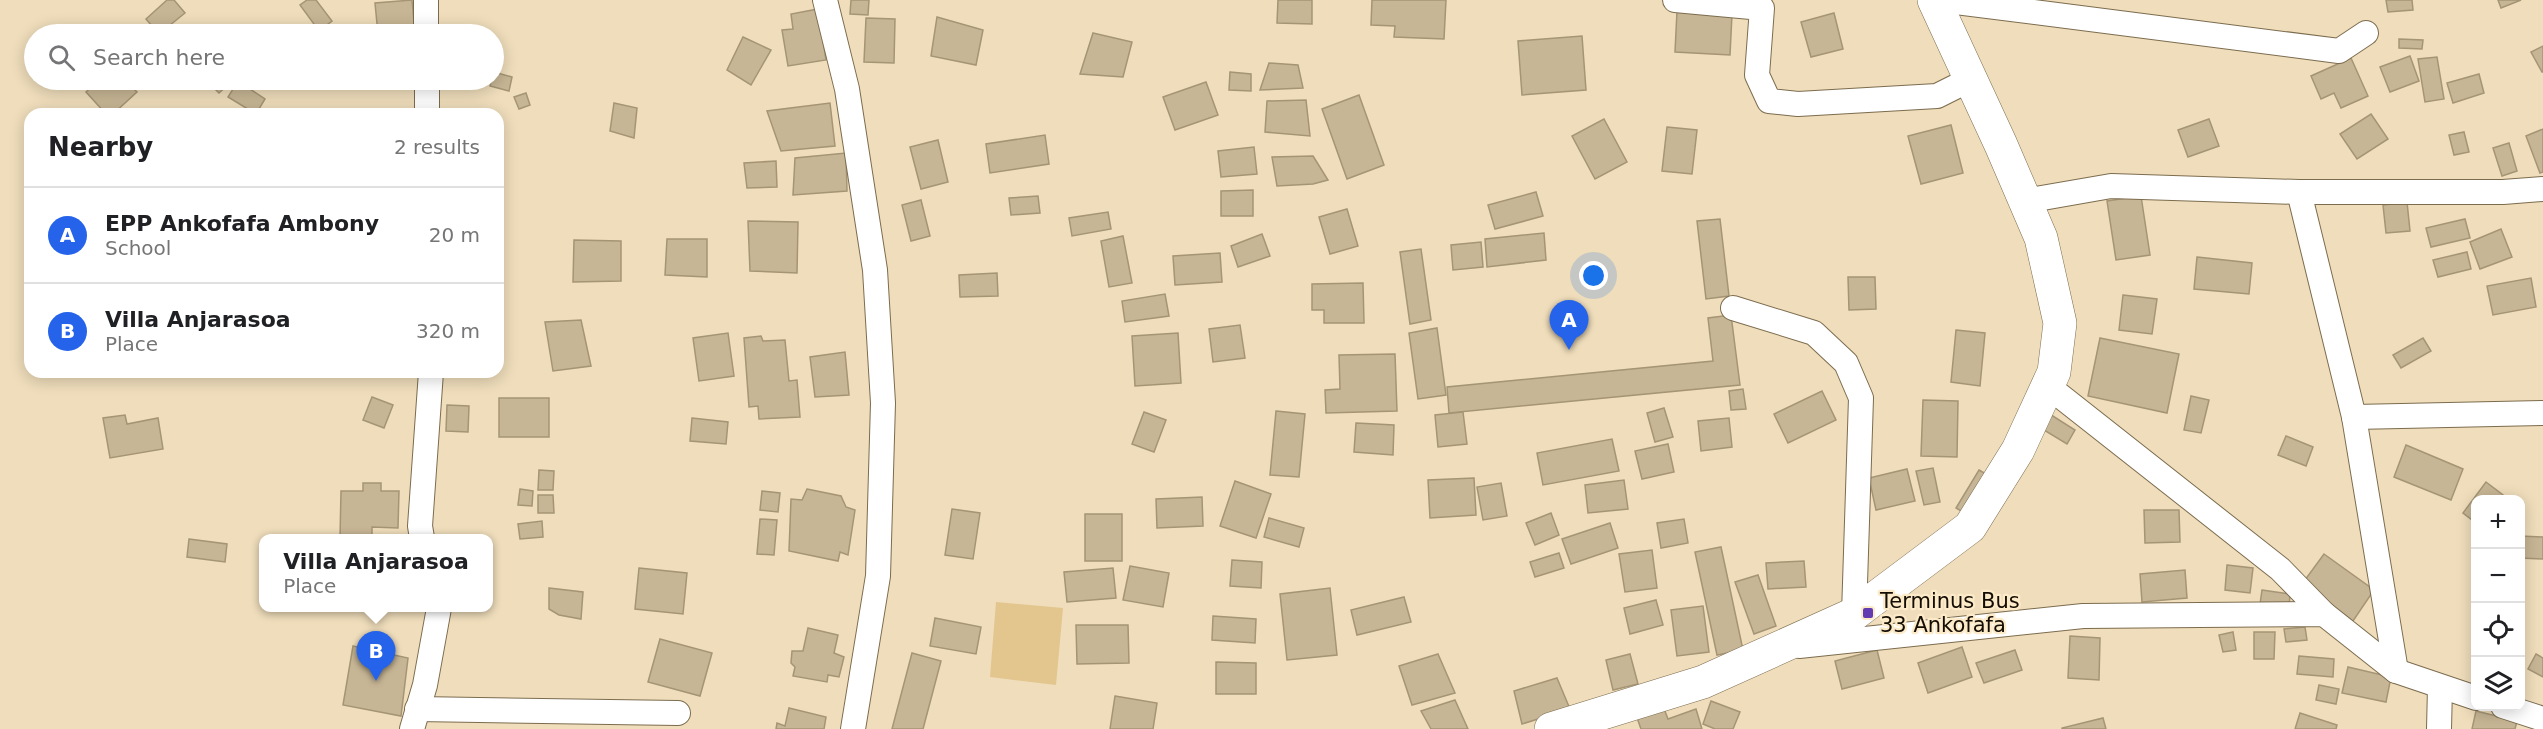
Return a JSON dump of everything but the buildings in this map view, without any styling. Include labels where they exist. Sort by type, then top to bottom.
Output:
[{"type":"street","points":[[426,0],[426,24]]},
{"type":"street","points":[[825,0],[847,89],[875,270],[883,403],[878,576],[853,729]]},
{"type":"street","points":[[1675,0],[1762,8],[1757,75],[1769,101],[1798,104],[1937,96],[1971,79]]},
{"type":"street","points":[[1551,729],[1703,682],[1854,615],[1970,527],[2018,450],[2054,372],[2060,323],[2041,238],[1934,0]]},
{"type":"street","points":[[1940,0],[2339,51],[2366,33]]},
{"type":"street","points":[[427,90],[427,108]]},
{"type":"street","points":[[2025,201],[2111,186],[2299,192],[2503,192],[2543,189]]},
{"type":"street","points":[[2299,192],[2354,417],[2396,671]]},
{"type":"street","points":[[1733,308],[1814,333],[1846,363],[1860,398],[1854,615]]},
{"type":"street","points":[[421,534],[430,378]]},
{"type":"street","points":[[2049,387],[2280,569],[2324,614],[2396,671],[2471,697]]},
{"type":"street","points":[[2354,417],[2543,413]]},
{"type":"street","points":[[438,612],[425,686],[414,719],[678,713]]},
{"type":"street","points":[[1778,648],[2083,616],[2324,614]]},
{"type":"street","points":[[2439,729],[2440,687]]},
{"type":"street","points":[[2520,711],[2543,718]]},
{"type":"shaded area","points":[[996,602],[1063,608],[1056,685],[990,677]]},
{"type":"place","name":"EPP Ankofafa Ambony","points":[[1569,350]]},
{"type":"place","name":"Terminus Bus 33 Ankofafa","points":[[1868,613]]},
{"type":"place","name":"Villa Anjarasoa","points":[[376,681]]}]
